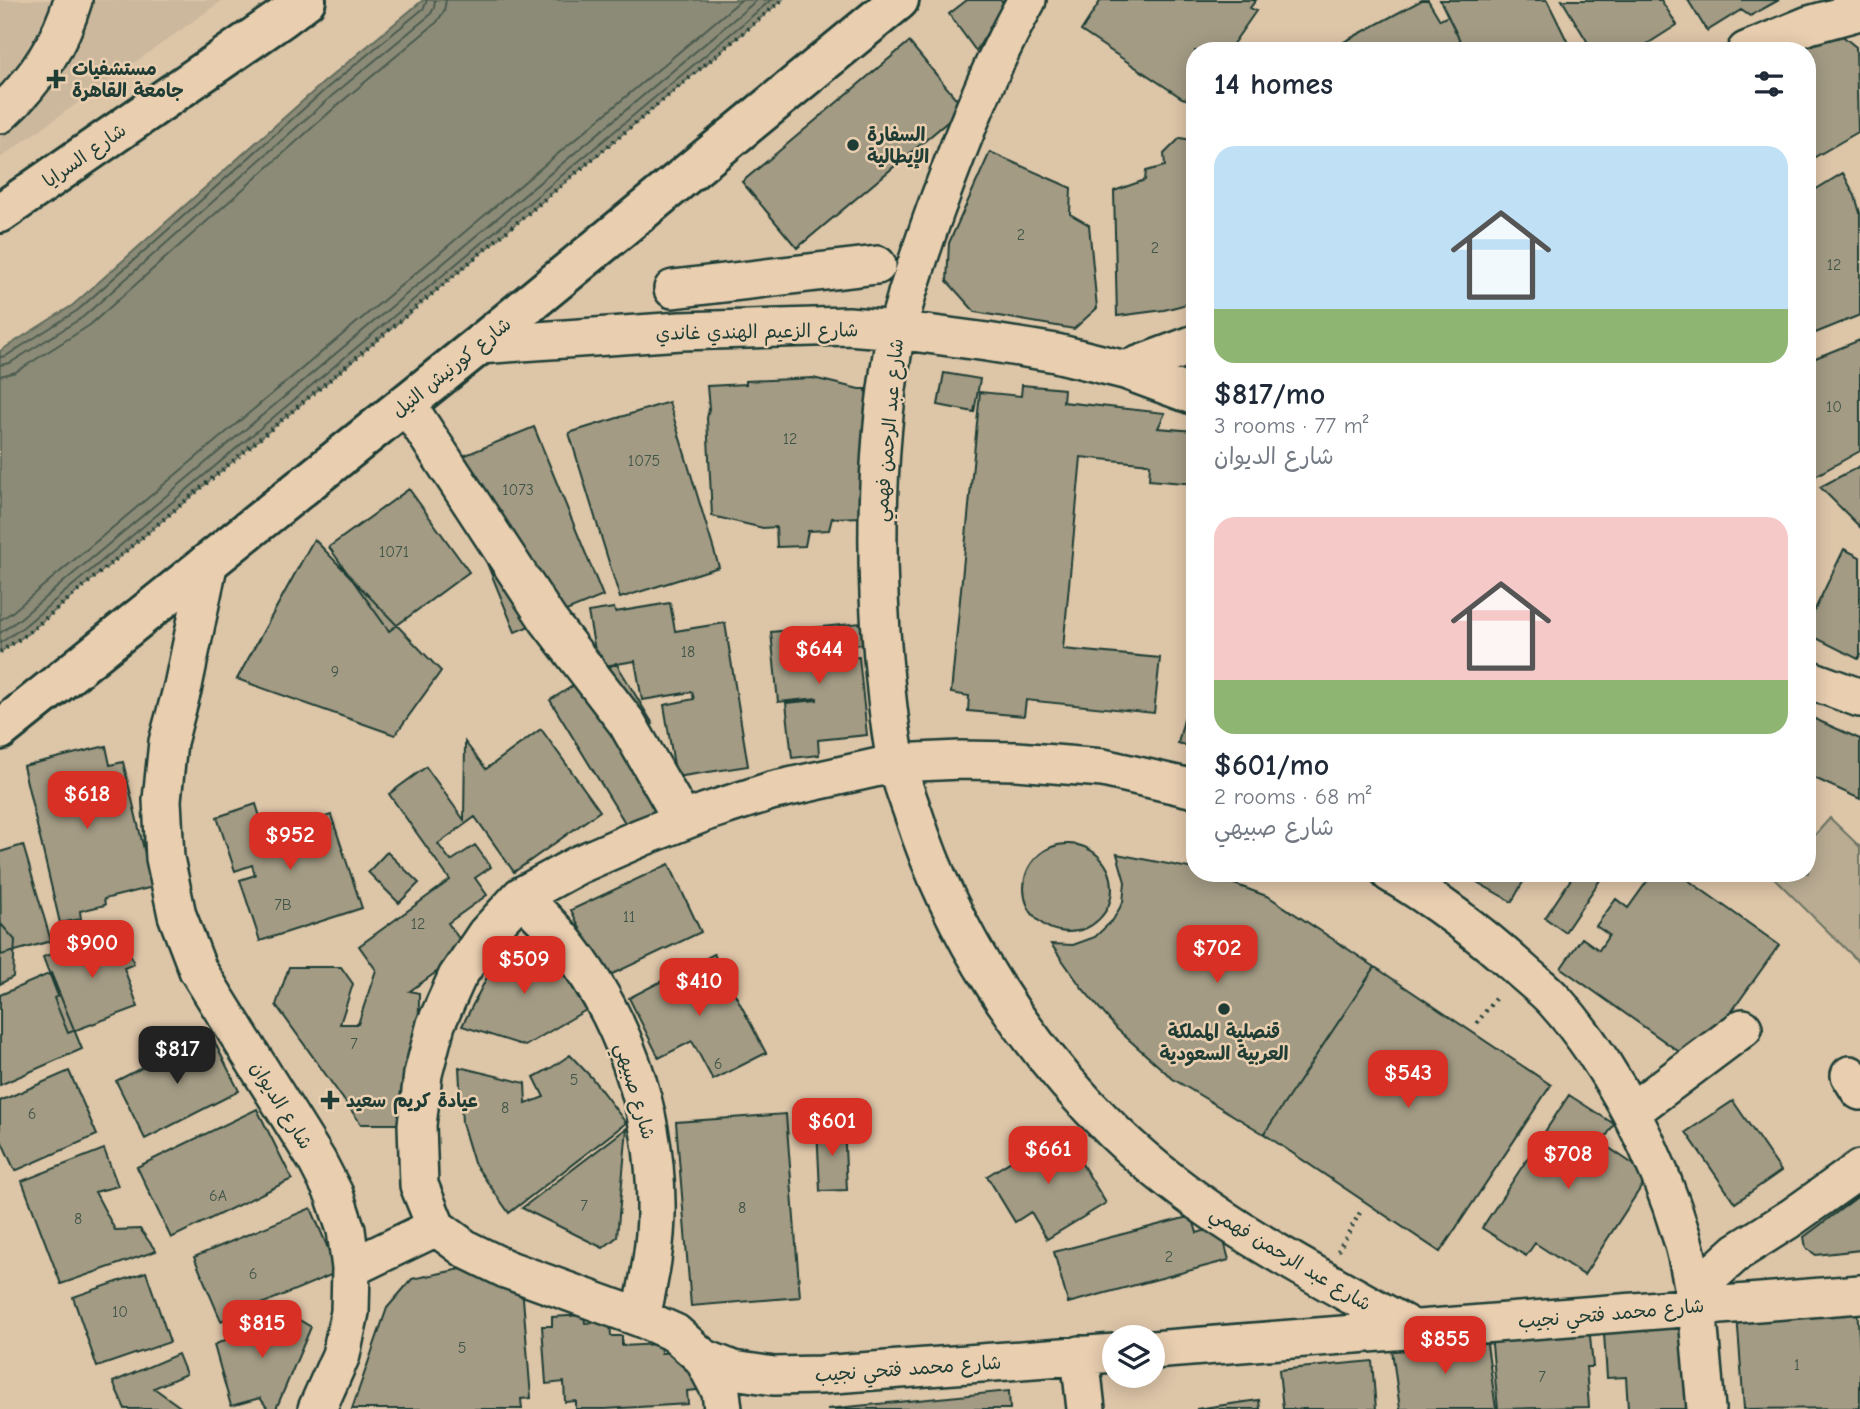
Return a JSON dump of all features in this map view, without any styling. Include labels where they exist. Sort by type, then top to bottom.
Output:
[{"type":"main road","name":"شارع السرايا","points":[[0,213],[306,0]]},
{"type":"main road","name":"شارع كورنيش النيل","points":[[0,730],[479,345],[899,0]]},
{"type":"street","points":[[0,114],[15,101],[36,75],[54,46],[73,0]]},
{"type":"street","name":"شارع عبد الرحمن فهمي","points":[[1027,0],[985,87],[951,167],[897,330],[886,402],[878,547],[886,691],[897,762],[923,845],[960,925],[1003,1000],[1055,1070],[1115,1133],[1181,1191],[1253,1240],[1413,1329]]},
{"type":"street","points":[[1767,42],[1810,24],[1860,11]]},
{"type":"street","points":[[673,289],[877,265]]},
{"type":"street","points":[[838,270],[848,326]]},
{"type":"street","name":"شارع الزعيم الهندي غاندي","points":[[479,345],[681,331],[848,326],[897,330],[1056,353],[1125,370],[1186,393]]},
{"type":"street","points":[[1125,370],[1186,347]]},
{"type":"street","points":[[406,402],[548,620],[627,723],[683,821]]},
{"type":"street","name":"شارع الديوان","points":[[209,561],[169,742],[162,800],[165,858],[177,915],[198,970],[317,1161],[334,1194],[346,1230],[351,1268],[350,1312],[341,1355],[317,1409]]},
{"type":"street","points":[[1816,682],[1860,698]]},
{"type":"street","points":[[723,1409],[721,1392],[703,1358],[675,1333],[506,1269],[467,1250],[436,1227],[419,1185],[416,1125],[423,1074],[436,1024],[457,977],[486,934],[521,896],[578,864],[683,821],[771,791],[897,762],[1006,761],[1103,768],[1186,787]]},
{"type":"street","points":[[1406,882],[1490,942],[1554,1000],[1595,1054],[1631,1112],[1660,1174],[1678,1226],[1697,1306],[1706,1409]]},
{"type":"street","name":"شارع صبيهي","points":[[521,896],[561,937],[594,985],[621,1036],[640,1090],[652,1147],[656,1204],[652,1262],[641,1318]]},
{"type":"street","points":[[1631,1112],[1743,1028]]},
{"type":"street","points":[[1697,1306],[1706,1280],[1737,1252],[1791,1218],[1860,1168]]},
{"type":"street","points":[[351,1268],[436,1227]]},
{"type":"street","name":"شارع محمد فتحي نجيب","points":[[1165,1349],[1860,1294]]},
{"type":"street","points":[[1086,1409],[1097,1354]]},
{"type":"street","name":"شارع محمد فتحي نجيب","points":[[703,1358],[733,1370],[774,1376],[820,1376],[1097,1354]]},
{"type":"path","points":[[0,652],[27,634],[782,0]]},
{"type":"path","points":[[1323,1279],[1362,1209]]},
{"type":"shaded area","name":"مستشفيات جامعة القاهرة","points":[[0,0],[223,0],[0,158]]},
{"type":"shaded area","points":[[1830,818],[1860,847],[1860,963],[1778,882],[1816,882],[1816,834]]},
{"type":"water","points":[[423,0],[782,0],[27,634],[0,652],[0,351],[73,305],[323,83]]},
{"type":"building","points":[[967,0],[1000,0],[1005,4],[976,51],[949,14]]},
{"type":"building","points":[[1101,0],[1256,0],[1250,8],[1256,11],[1234,42],[1186,42],[1186,99],[1081,31]]},
{"type":"building","points":[[1422,0],[1428,0],[1440,20],[1448,16],[1461,42],[1344,42]]},
{"type":"building","points":[[1440,0],[1547,0],[1568,42],[1461,42]]},
{"type":"building","points":[[1562,0],[1661,0],[1677,25],[1650,42],[1588,42]]},
{"type":"building","points":[[1688,0],[1779,0],[1750,16],[1741,10],[1707,31]]},
{"type":"building","points":[[1840,34],[1856,47],[1858,132],[1816,156],[1816,42],[1811,42]]},
{"type":"building","name":"السفارة الإيطالية","points":[[909,42],[964,108],[797,248],[742,182]]},
{"type":"building","points":[[1180,138],[1186,139],[1186,304],[1117,316],[1114,191],[1145,180],[1146,171],[1165,166],[1164,154]]},
{"type":"building","points":[[990,152],[1071,188],[1070,214],[1089,225],[1097,308],[1074,329],[975,312],[947,281],[949,243]]},
{"type":"building","points":[[1843,173],[1855,196],[1860,213],[1860,315],[1816,333],[1816,189]]},
{"type":"building","points":[[1860,340],[1860,451],[1816,476],[1816,358]]},
{"type":"building","points":[[944,373],[980,379],[974,412],[938,405]]},
{"type":"building","points":[[813,378],[866,389],[868,424],[864,517],[832,518],[829,530],[808,531],[805,546],[777,547],[776,527],[763,528],[712,516],[707,386]]},
{"type":"building","points":[[1022,385],[1064,389],[1063,402],[1165,413],[1158,428],[1186,430],[1186,483],[1149,480],[1150,464],[1081,457],[1063,649],[1160,658],[1154,713],[1026,700],[1024,716],[968,711],[969,696],[951,693],[980,392],[1021,396]]},
{"type":"building","points":[[669,402],[719,567],[620,598],[569,433]]},
{"type":"building","points":[[534,427],[603,596],[515,632],[446,463]]},
{"type":"building","points":[[1860,466],[1860,527],[1820,487]]},
{"type":"building","points":[[409,489],[469,572],[389,631],[329,547]]},
{"type":"building","points":[[314,539],[441,671],[395,735],[237,679]]},
{"type":"building","points":[[1844,549],[1860,557],[1858,659],[1816,638],[1816,607]]},
{"type":"building","points":[[670,603],[675,631],[725,623],[748,766],[676,777],[664,705],[694,699],[692,692],[642,700],[635,661],[598,667],[588,612],[614,608],[615,612]]},
{"type":"building","points":[[861,623],[863,644],[815,649],[816,661],[859,657],[867,735],[818,740],[819,755],[792,758],[786,703],[817,698],[778,702],[771,632]]},
{"type":"building","points":[[616,663],[653,724],[636,735],[693,828],[646,857],[550,700]]},
{"type":"building","points":[[1186,712],[1186,745],[1178,743]]},
{"type":"building","points":[[1816,720],[1860,739],[1860,799],[1816,779]]},
{"type":"building","points":[[541,729],[600,811],[514,872],[475,817],[438,844],[451,861],[475,845],[491,867],[475,878],[487,895],[448,923],[467,950],[410,991],[419,993],[418,1124],[361,1124],[276,1005],[289,967],[341,967],[353,984],[340,1024],[358,1024],[376,970],[359,946],[450,880],[389,794],[426,767],[464,820],[465,742],[486,769]]},
{"type":"building","points":[[106,746],[110,765],[123,762],[153,887],[104,899],[105,905],[80,911],[81,919],[60,923],[23,766]]},
{"type":"building","points":[[256,804],[266,836],[331,815],[362,908],[260,941],[240,880],[255,875],[252,865],[235,871],[217,817]]},
{"type":"building","points":[[1068,844],[1093,851],[1105,863],[1112,888],[1105,913],[1093,925],[1068,932],[1043,925],[1031,913],[1024,888],[1031,863],[1043,851]]},
{"type":"building","points":[[23,845],[51,941],[1,955],[0,852]]},
{"type":"building","points":[[387,852],[419,883],[399,903],[368,872]]},
{"type":"building","name":"قنصلية المملكة العربية السعودية","points":[[1117,854],[1186,867],[1186,882],[1229,882],[1269,897],[1375,967],[1264,1134],[1173,1079],[1117,1029],[1082,988],[1051,944],[1073,945],[1095,937],[1113,920],[1123,902],[1125,882]]},
{"type":"building","points":[[669,864],[701,932],[604,978],[571,910]]},
{"type":"building","points":[[1477,882],[1523,882],[1512,902]]},
{"type":"building","points":[[1569,882],[1599,882],[1565,932],[1545,918]]},
{"type":"building","points":[[1647,882],[1691,882],[1779,945],[1695,1063],[1561,968],[1582,938],[1599,950],[1609,935],[1596,926],[1616,899],[1628,908]]},
{"type":"building","points":[[0,923],[15,940],[13,977],[0,984]]},
{"type":"building","points":[[120,927],[134,964],[124,968],[138,1007],[68,1033],[54,998],[58,996],[43,957]]},
{"type":"building","points":[[506,940],[525,947],[545,942],[586,1010],[525,1046],[462,1026]]},
{"type":"building","points":[[714,954],[766,1053],[713,1080],[692,1041],[659,1058],[629,998]]},
{"type":"building","name":"قنصلية المملكة العربية السعودية","points":[[1375,967],[1551,1085],[1440,1252],[1264,1134]]},
{"type":"building","points":[[51,973],[82,1049],[0,1085],[0,995]]},
{"type":"building","points":[[210,1033],[239,1091],[145,1139],[116,1081]]},
{"type":"building","points":[[570,1055],[591,1077],[626,1123],[509,1213],[474,1163],[462,1123],[459,1067],[525,1083],[526,1104],[544,1097],[534,1077]]},
{"type":"building","points":[[69,1071],[97,1135],[15,1171],[0,1138],[0,1101]]},
{"type":"building","points":[[1569,1095],[1614,1124],[1602,1143],[1649,1175],[1584,1275],[1535,1243],[1526,1256],[1482,1228]]},
{"type":"building","points":[[1733,1101],[1781,1171],[1735,1203],[1686,1132]]},
{"type":"building","points":[[257,1109],[292,1179],[171,1238],[137,1167]]},
{"type":"building","points":[[786,1114],[800,1297],[691,1306],[676,1122]]},
{"type":"building","points":[[844,1125],[847,1190],[820,1191],[817,1127]]},
{"type":"building","points":[[627,1128],[617,1237],[603,1248],[522,1208]]},
{"type":"building","points":[[1061,1130],[1106,1203],[1047,1239],[1031,1212],[1015,1222],[987,1176]]},
{"type":"building","points":[[104,1149],[118,1186],[95,1192],[115,1230],[140,1229],[156,1251],[61,1284],[22,1181]]},
{"type":"building","points":[[1860,1195],[1860,1250],[1816,1255],[1806,1248],[1804,1237]]},
{"type":"building","points":[[311,1208],[338,1272],[221,1321],[194,1257]]},
{"type":"building","points":[[1192,1216],[1197,1233],[1220,1226],[1229,1260],[1068,1303],[1054,1252]]},
{"type":"building","points":[[461,1269],[504,1278],[523,1298],[531,1398],[521,1399],[522,1409],[352,1409],[387,1308],[412,1279]]},
{"type":"building","points":[[146,1272],[170,1342],[97,1367],[73,1297]]},
{"type":"building","points":[[1857,1306],[1860,1408],[1744,1409],[1737,1315]]},
{"type":"building","points":[[286,1312],[311,1327],[276,1409],[268,1409],[260,1398],[231,1406],[214,1345]]},
{"type":"building","points":[[1685,1313],[1694,1409],[1628,1409],[1626,1377],[1607,1378],[1603,1319]]},
{"type":"building","points":[[584,1315],[585,1323],[610,1321],[611,1336],[622,1336],[622,1346],[660,1344],[661,1353],[687,1352],[695,1361],[697,1390],[687,1391],[688,1404],[576,1409],[576,1401],[565,1402],[564,1382],[546,1384],[542,1326],[552,1326],[552,1317]]},
{"type":"building","points":[[1589,1326],[1593,1367],[1586,1367],[1589,1407],[1498,1409],[1491,1334]]},
{"type":"building","points":[[1486,1337],[1496,1409],[1400,1409],[1392,1350]]},
{"type":"building","points":[[178,1354],[186,1374],[154,1388],[183,1409],[125,1409],[113,1382]]},
{"type":"building","points":[[1372,1361],[1376,1409],[1283,1409],[1279,1370]]},
{"type":"building","points":[[1009,1391],[1010,1409],[827,1409]]},
{"type":"building","points":[[1259,1400],[1260,1409],[1196,1409]]},
{"type":"place","name":"مستشفيات جامعة القاهرة","points":[[56,79]]},
{"type":"place","name":"السفارة الإيطالية","points":[[853,145]]},
{"type":"place","name":"قنصلية المملكة العربية السعودية","points":[[1224,1009]]},
{"type":"place","name":"عيادة كريم سعيد","points":[[330,1100]]}]
